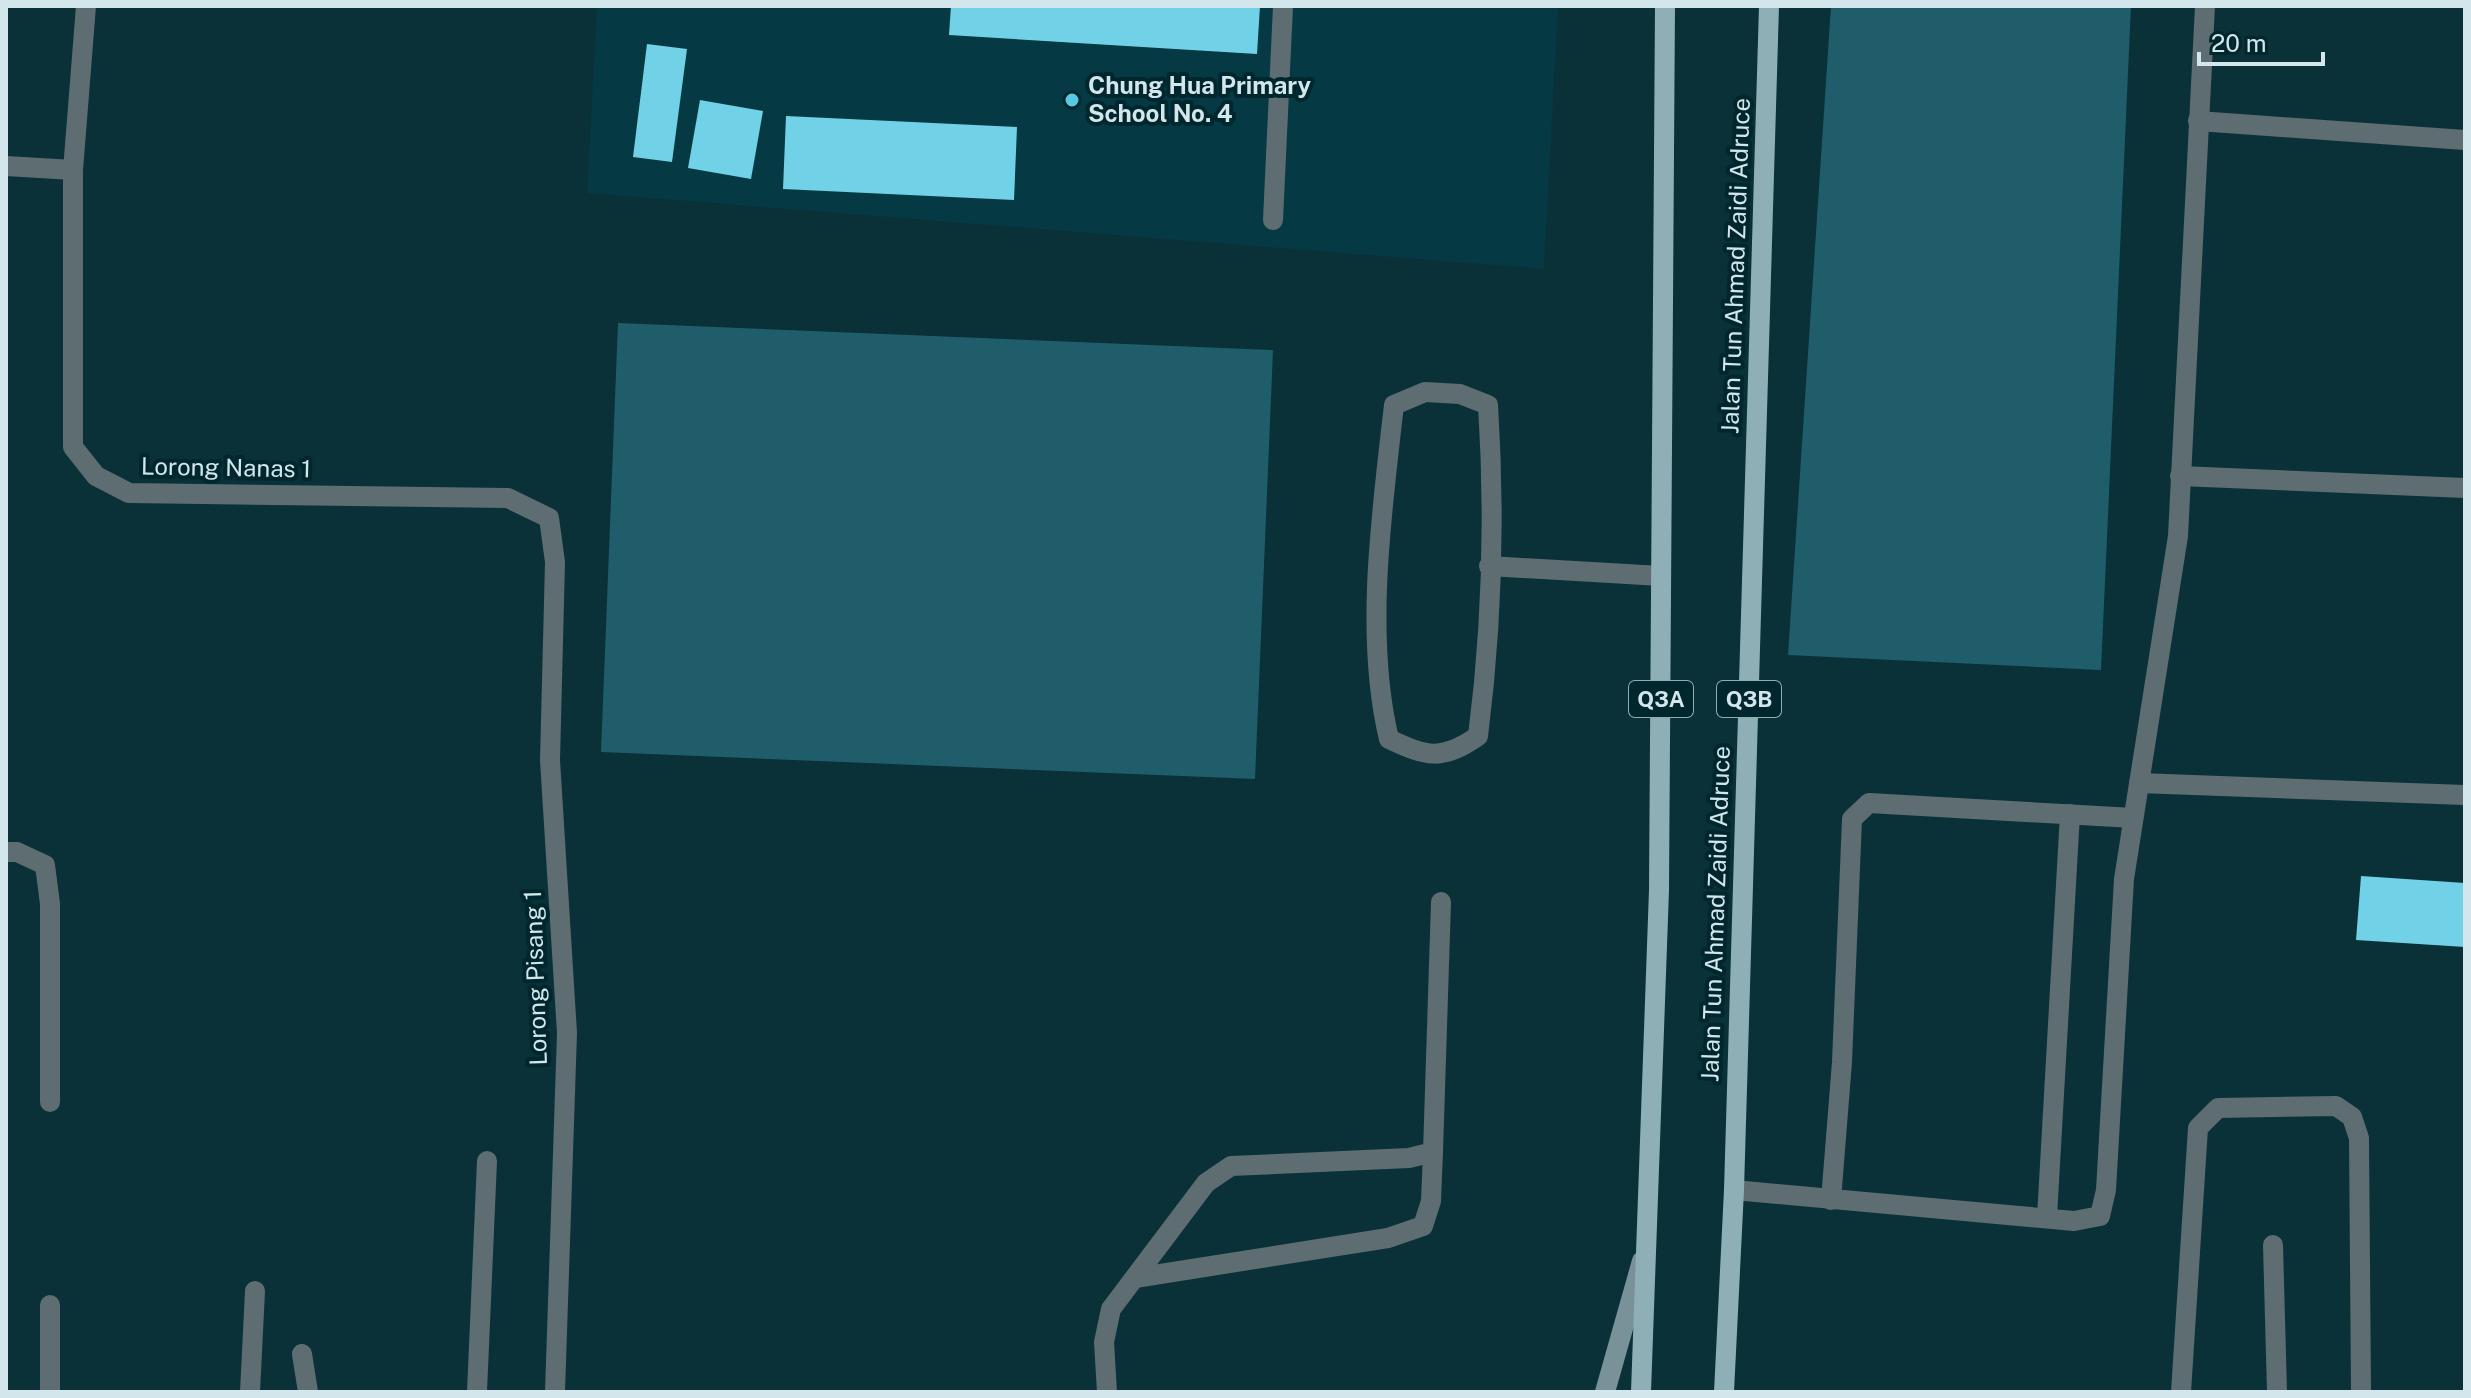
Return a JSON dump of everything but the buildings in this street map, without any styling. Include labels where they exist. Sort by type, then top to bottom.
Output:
[{"type":"main road","name":"Q3A","points":[[1641,1392],[1659,890],[1665,6]]},
{"type":"main road","name":"Jalan Tun Ahmad Zaidi Adruce","points":[[1724,1392],[1734,1190],[1769,6]]},
{"type":"street","name":"Lorong Nanas 1","points":[[86,6],[73,170],[73,447],[96,476],[129,493],[508,498],[549,518],[555,562]]},
{"type":"street","points":[[1273,220],[1283,6]]},
{"type":"street","points":[[1734,1190],[2074,1221],[2100,1216],[2106,1190],[2124,879],[2178,536],[2205,6]]},
{"type":"street","points":[[2198,121],[2465,140]]},
{"type":"street","points":[[6,166],[73,170]]},
{"type":"street","points":[[1425,392],[1460,394],[1488,405],[1493,489],[1489,566],[1485,682],[1478,736],[1456,752],[1422,755],[1389,739],[1378,692],[1384,490],[1394,405],[1425,392]]},
{"type":"street","points":[[2180,476],[2465,488]]},
{"type":"street","name":"Lorong Pisang 1","points":[[555,562],[550,760],[567,1033],[555,1392]]},
{"type":"street","points":[[1489,566],[1661,576]]},
{"type":"street","points":[[2139,783],[2465,795]]},
{"type":"street","points":[[1831,1200],[1842,1062],[1852,819],[1869,803],[2133,818]]},
{"type":"street","points":[[2047,1217],[2070,814]]},
{"type":"street","points":[[6,852],[17,852],[45,865],[50,904],[50,1102]]},
{"type":"street","points":[[1135,1278],[1388,1238],[1423,1226],[1431,1201],[1441,902]]},
{"type":"street","points":[[2181,1392],[2198,1128],[2218,1108],[2336,1106],[2352,1117],[2359,1138],[2361,1392]]},
{"type":"street","points":[[1107,1392],[1104,1342],[1111,1309],[1206,1183],[1231,1166],[1409,1158],[1433,1152]]},
{"type":"street","points":[[477,1392],[487,1161]]},
{"type":"street","points":[[1605,1392],[1646,1245]]},
{"type":"street","points":[[2273,1245],[2277,1392]]},
{"type":"street","points":[[250,1392],[255,1291]]},
{"type":"street","points":[[50,1305],[50,1392]]},
{"type":"street","points":[[302,1354],[308,1392]]},
{"type":"shaded area","name":"Chung Hua Primary School No. 4","points":[[597,6],[1558,6],[1544,269],[587,193]]},
{"type":"shaded area","points":[[1831,6],[2131,6],[2101,670],[1788,655]]},
{"type":"shaded area","points":[[618,323],[1273,350],[1255,779],[601,752]]},
{"type":"place","name":"Chung Hua Primary School No. 4","points":[[1072,100]]}]
